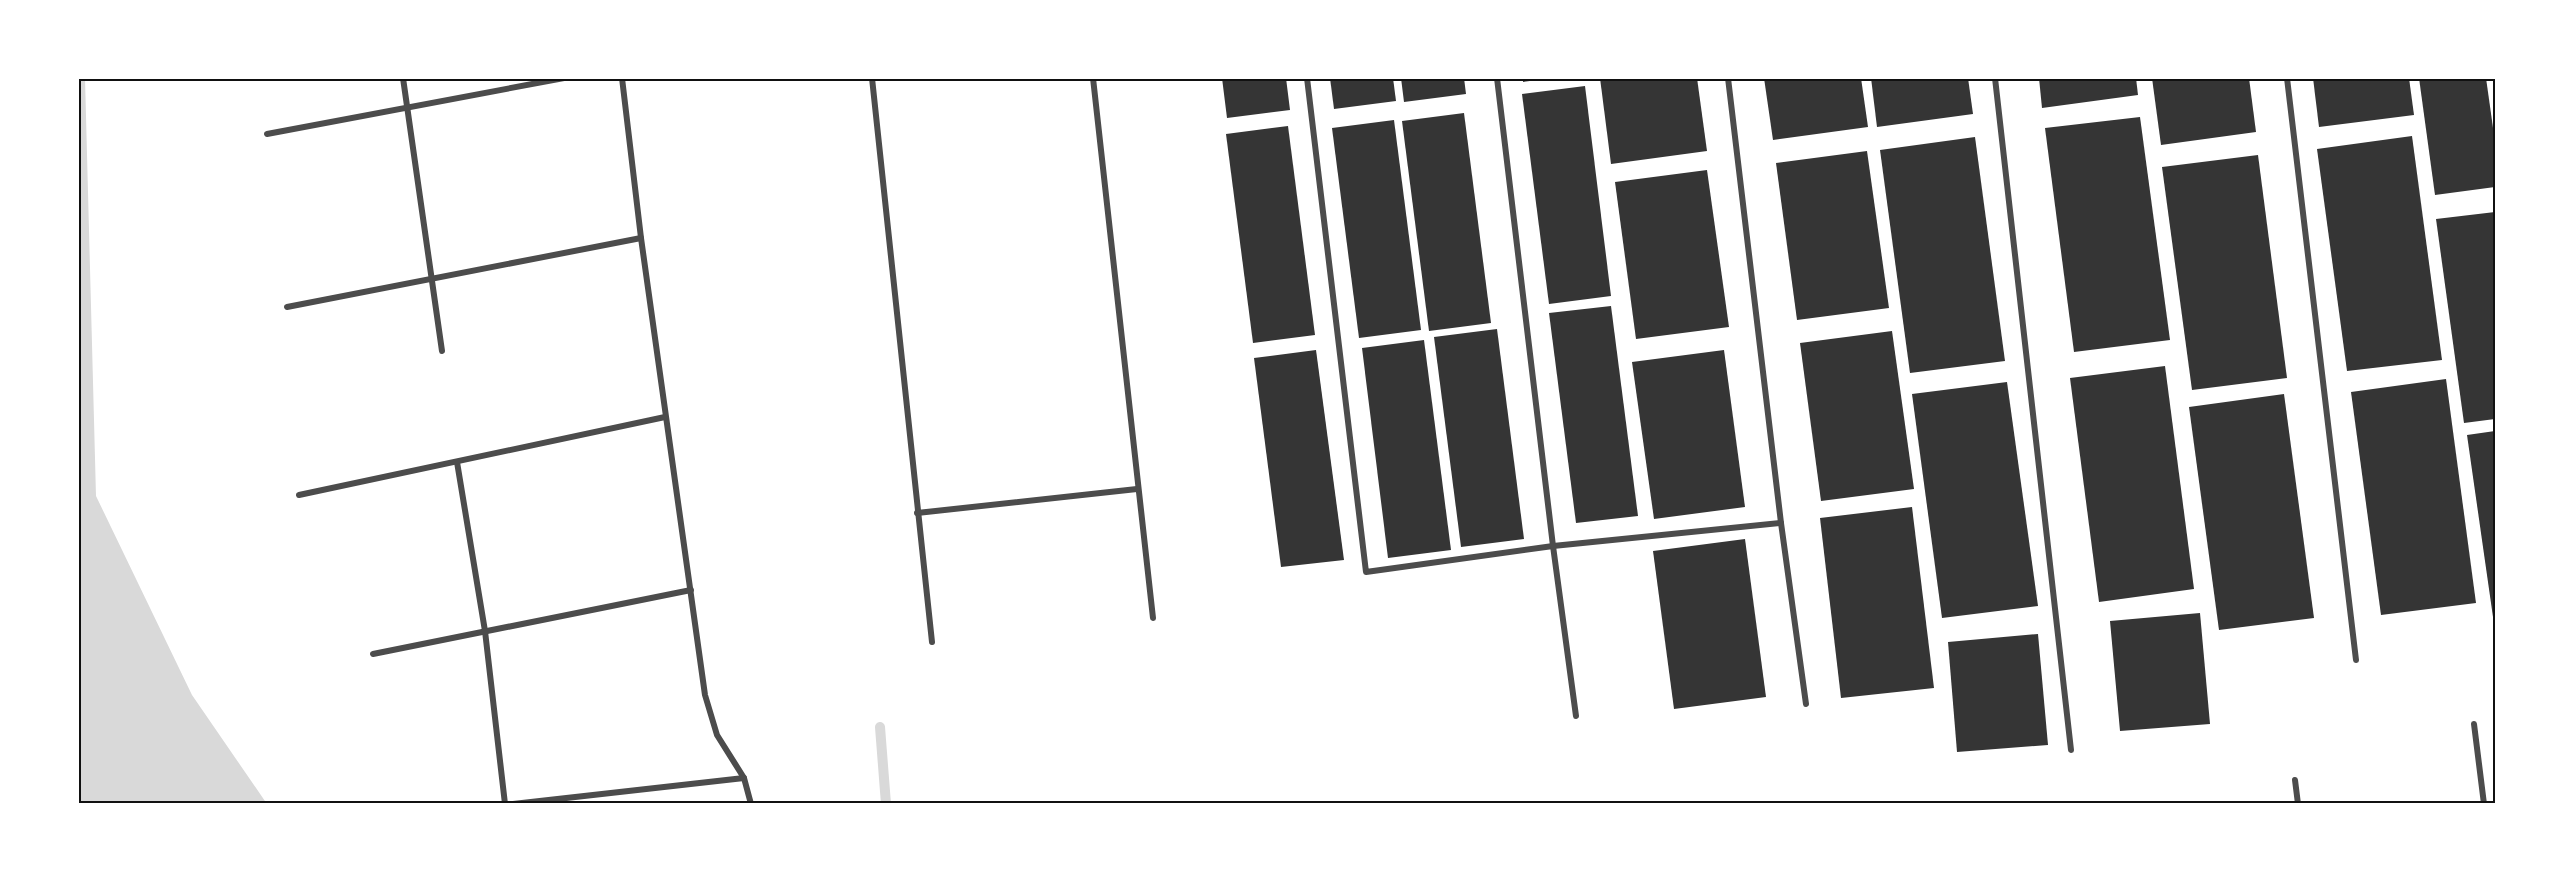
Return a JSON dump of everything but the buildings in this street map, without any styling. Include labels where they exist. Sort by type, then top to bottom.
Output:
[{"type":"street","points":[[403,78],[442,351]]},
{"type":"street","points":[[267,134],[564,78]]},
{"type":"street","points":[[622,78],[641,238],[705,695],[717,735],[744,778],[751,804]]},
{"type":"street","points":[[872,78],[932,642]]},
{"type":"street","points":[[1093,78],[1153,618]]},
{"type":"street","points":[[1307,78],[1366,572],[1553,546],[1781,523]]},
{"type":"street","points":[[1497,78],[1553,546],[1576,716]]},
{"type":"street","points":[[1728,78],[1781,523],[1806,704]]},
{"type":"street","points":[[1995,78],[2071,750]]},
{"type":"street","points":[[2287,78],[2356,660]]},
{"type":"street","points":[[287,307],[641,238]]},
{"type":"street","points":[[299,495],[666,417]]},
{"type":"street","points":[[457,462],[485,631],[505,804]]},
{"type":"street","points":[[917,513],[1137,489]]},
{"type":"street","points":[[373,654],[691,590]]},
{"type":"street","points":[[2474,724],[2484,804]]},
{"type":"street","points":[[513,804],[744,778]]},
{"type":"street","points":[[2295,780],[2298,804]]},
{"type":"shaded area","points":[[78,78],[85,78],[96,496],[192,695],[267,804],[78,804]]},
{"type":"waterway","points":[[880,727],[886,804]]}]
